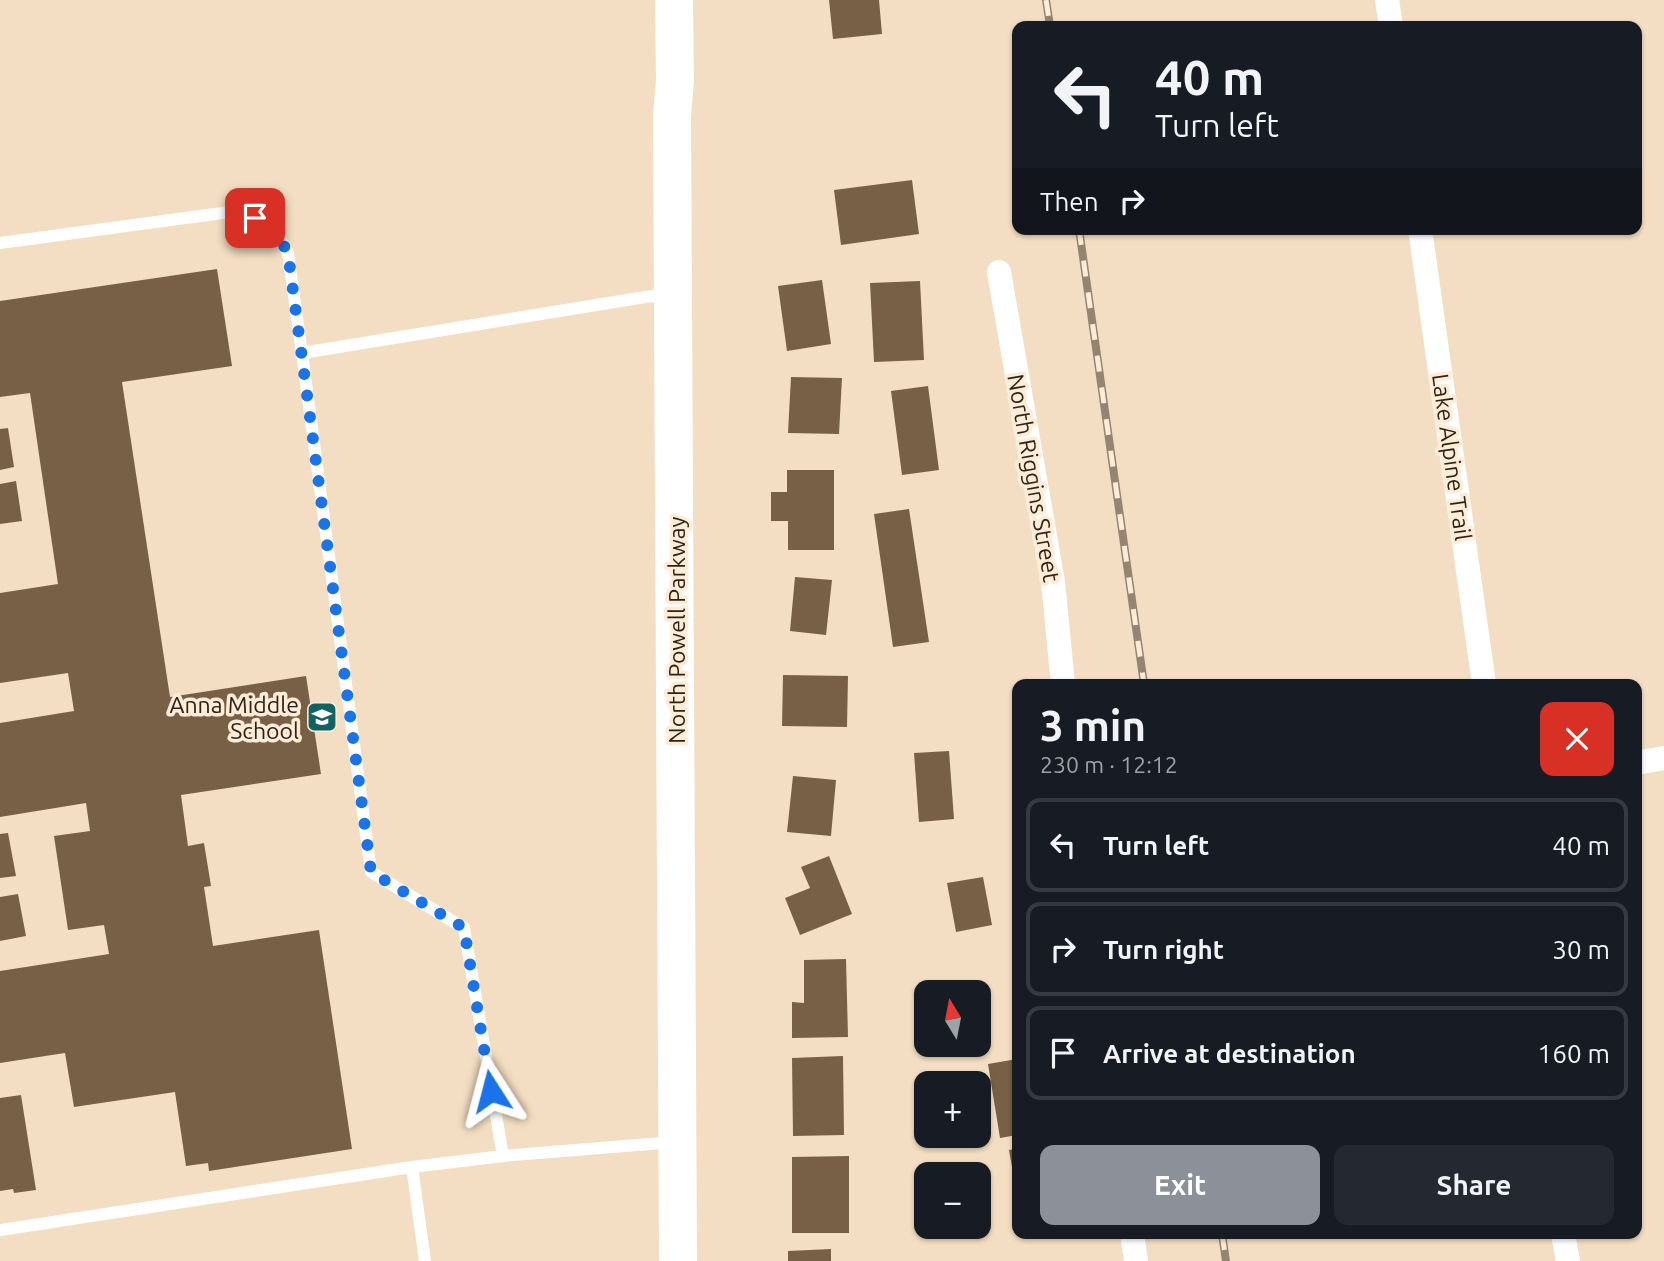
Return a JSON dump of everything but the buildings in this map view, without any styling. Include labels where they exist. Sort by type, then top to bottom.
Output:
[{"type":"main road","name":"North Powell Parkway","points":[[674,0],[675,79],[672,116],[678,1261]]},
{"type":"street","points":[[1387,0],[1390,21]]},
{"type":"street","name":"Lake Alpine Trail","points":[[1421,235],[1483,679]]},
{"type":"street","name":"North Riggins Street","points":[[999,272],[1053,582],[1063,679]]},
{"type":"street","points":[[1642,762],[1664,758]]},
{"type":"street","points":[[1133,1239],[1136,1261]]},
{"type":"street","points":[[1564,1239],[1568,1261]]},
{"type":"lane","points":[[0,243],[237,211],[272,225],[288,253],[371,872],[464,928],[503,1156]]},
{"type":"lane","points":[[302,353],[674,293]]},
{"type":"lane","points":[[0,1230],[412,1167],[503,1156],[677,1142]]},
{"type":"lane","points":[[412,1167],[425,1261]]},
{"type":"railway","points":[[1046,0],[1049,21]]},
{"type":"railway","points":[[1080,235],[1143,679]]},
{"type":"railway","points":[[1223,1239],[1226,1261]]},
{"type":"place","name":"Anna Middle School","points":[[322,717]]},
{"type":"route","points":[[255,218],[272,225],[288,253],[371,872],[464,928],[491,1091]]}]
